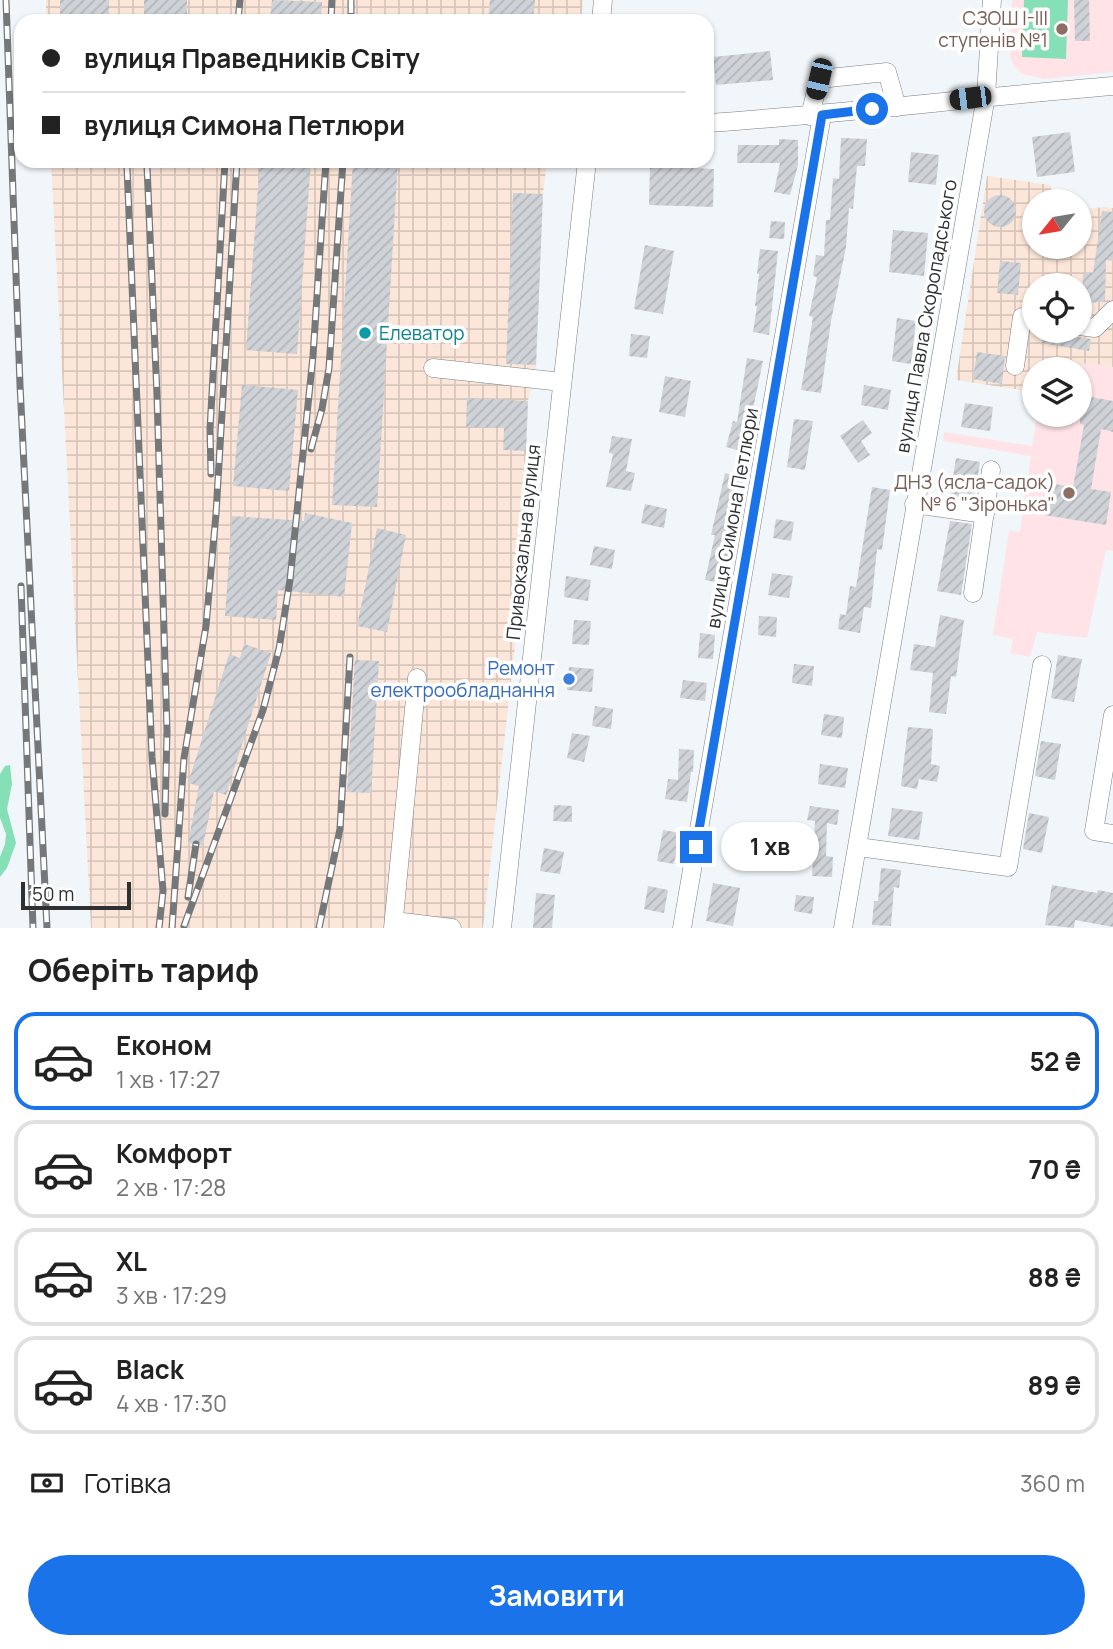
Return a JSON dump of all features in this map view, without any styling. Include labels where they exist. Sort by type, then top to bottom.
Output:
[{"type":"street","name":"вулиця Павла Скоропадського","points":[[844,928],[914,504],[986,96],[992,0]]},
{"type":"street","name":"вулиця Симона Петлюри","points":[[682,928],[816,116],[819,79],[887,72],[897,107]]},
{"type":"street","points":[[714,123],[816,116],[986,96],[1113,86]]},
{"type":"street","name":"Привокзальна вулиця","points":[[502,928],[586,168]]},
{"type":"street","points":[[1092,328],[1095,328],[1113,310]]},
{"type":"street","points":[[1015,366],[1022,317]]},
{"type":"street","points":[[433,368],[562,382]]},
{"type":"street","points":[[973,593],[990,470]]},
{"type":"street","points":[[914,504],[985,513]]},
{"type":"street","points":[[858,847],[1008,867],[1041,665]]},
{"type":"street","points":[[417,678],[394,925],[452,928]]},
{"type":"street","points":[[1113,715],[1094,831],[1113,834]]},
{"type":"shaded area","points":[[46,0],[583,0],[582,14],[46,14]]},
{"type":"shaded area","name":"СЗОШ І-ІІІ ступенів №1","points":[[1012,0],[1113,0],[1113,72],[1044,79],[1022,74],[1010,57]]},
{"type":"shaded area","points":[[51,168],[546,168],[536,365],[528,401],[526,451],[537,452],[483,928],[91,928]]},
{"type":"shaded area","points":[[987,176],[1051,185],[1051,189],[1022,189],[1022,259],[1092,259],[1092,208],[1113,208],[1113,367],[1092,364],[1092,357],[1022,357],[1022,390],[956,380]]},
{"type":"shaded area","name":"ДНЗ (ясла-садок) № 6 \"Зіронька\"","points":[[1092,364],[1113,367],[1113,551],[1106,550],[1087,638],[1037,632],[1030,657],[1010,653],[1013,639],[993,635],[1009,531],[1020,532],[1031,456],[943,441],[944,432],[1032,446],[1035,427],[1092,427]]},
{"type":"green space","points":[[1024,0],[1068,0],[1066,59],[1022,57]]},
{"type":"green space","points":[[10,765],[12,784],[7,809],[16,843],[7,868],[0,877],[0,857],[6,834],[0,818],[0,774],[5,766]]},
{"type":"building","points":[[60,0],[109,0],[109,14],[60,14]]},
{"type":"building","points":[[144,0],[187,0],[187,14],[144,14]]},
{"type":"building","points":[[272,0],[322,2],[321,14],[271,14]]},
{"type":"building","points":[[490,0],[535,0],[534,14],[489,14]]},
{"type":"building","points":[[1074,0],[1089,0],[1090,41],[1075,41]]},
{"type":"building","points":[[770,51],[773,80],[716,85],[714,57]]},
{"type":"building","points":[[1070,132],[1075,172],[1037,177],[1032,137]]},
{"type":"building","points":[[841,138],[867,139],[865,166],[857,166],[853,209],[849,208],[846,247],[831,321],[821,393],[801,390],[813,317],[809,316],[817,277],[813,276],[816,255],[824,256],[826,220],[830,220],[833,178],[839,179]]},
{"type":"building","points":[[779,139],[798,140],[798,165],[790,195],[774,192],[780,163],[737,163],[738,145],[779,145]]},
{"type":"building","points":[[911,152],[939,155],[936,185],[908,182]]},
{"type":"building","points":[[259,168],[310,168],[297,354],[246,350]]},
{"type":"building","name":"Елеватор","points":[[353,168],[398,168],[377,507],[332,505]]},
{"type":"building","points":[[650,168],[714,169],[713,207],[649,205]]},
{"type":"building","points":[[513,193],[543,194],[536,365],[506,364]]},
{"type":"building","points":[[1000,195],[1011,200],[1016,211],[1011,222],[1000,227],[989,222],[984,211],[989,200]]},
{"type":"building","points":[[1102,211],[1113,212],[1113,261],[1106,260],[1105,302],[1092,303],[1093,273]]},
{"type":"building","points":[[771,221],[785,222],[784,239],[769,238]]},
{"type":"building","points":[[893,230],[928,233],[924,276],[889,272]]},
{"type":"building","points":[[645,245],[674,251],[663,314],[634,309]]},
{"type":"building","points":[[760,249],[778,251],[769,335],[753,332]]},
{"type":"building","points":[[1000,261],[1021,263],[1018,295],[997,293]]},
{"type":"building","points":[[897,318],[916,321],[911,364],[892,361]]},
{"type":"building","points":[[631,334],[650,336],[647,358],[629,356]]},
{"type":"building","points":[[1042,343],[1090,343],[1089,351]]},
{"type":"building","points":[[977,352],[1005,356],[1002,384],[973,379]]},
{"type":"building","points":[[747,358],[763,361],[744,452],[726,447],[733,421],[737,422]]},
{"type":"building","points":[[665,376],[691,381],[685,417],[659,412]]},
{"type":"building","points":[[242,385],[298,390],[289,491],[233,486]]},
{"type":"building","points":[[864,385],[891,390],[888,410],[861,405]]},
{"type":"building","points":[[1092,397],[1113,401],[1113,432],[1101,429],[1091,489],[1111,492],[1106,525],[1044,515],[1049,483],[1073,487],[1084,427],[1092,427]]},
{"type":"building","points":[[467,398],[528,401],[526,451],[503,450],[504,428],[466,427]]},
{"type":"building","points":[[965,403],[993,407],[990,431],[961,427]]},
{"type":"building","points":[[794,419],[813,421],[805,470],[787,467]]},
{"type":"building","points":[[863,420],[872,433],[861,441],[870,455],[858,463],[840,436]]},
{"type":"building","points":[[612,436],[632,439],[626,471],[635,473],[631,491],[606,487],[613,454],[609,453]]},
{"type":"building","points":[[956,458],[980,462],[974,501],[954,498],[955,495],[950,494]]},
{"type":"building","points":[[725,473],[744,477],[724,584],[705,580],[715,535],[711,535]]},
{"type":"building","points":[[872,487],[890,490],[882,550],[877,549],[871,608],[864,607],[860,633],[838,629],[840,614],[846,615],[850,586],[856,587]]},
{"type":"building","points":[[645,504],[667,509],[664,528],[641,523]]},
{"type":"building","points":[[305,513],[352,523],[344,597],[278,590],[276,620],[225,616],[232,516],[304,521]]},
{"type":"building","points":[[776,519],[794,522],[791,541],[773,538]]},
{"type":"building","points":[[950,521],[972,524],[961,595],[937,591]]},
{"type":"building","points":[[377,528],[406,535],[387,632],[357,626]]},
{"type":"building","points":[[594,546],[615,550],[612,569],[590,565]]},
{"type":"building","points":[[772,573],[793,576],[789,598],[768,595]]},
{"type":"building","points":[[566,576],[591,580],[588,601],[564,597]]},
{"type":"building","points":[[940,615],[964,620],[956,677],[951,676],[946,714],[929,712],[933,673],[910,670],[914,644],[935,647]]},
{"type":"building","points":[[759,616],[777,617],[776,637],[758,635]]},
{"type":"building","points":[[574,620],[591,621],[589,645],[572,644]]},
{"type":"building","points":[[700,633],[715,635],[713,659],[698,658]]},
{"type":"building","points":[[244,644],[271,653],[226,795],[214,791],[203,846],[188,843],[199,786],[188,783],[229,654],[240,658]]},
{"type":"building","points":[[1058,655],[1082,659],[1074,702],[1051,698]]},
{"type":"building","points":[[355,660],[379,661],[371,793],[347,792]]},
{"type":"building","points":[[794,664],[814,666],[812,686],[792,683]]},
{"type":"building","points":[[569,667],[594,669],[592,692],[567,690]]},
{"type":"building","points":[[683,680],[707,683],[705,701],[680,698]]},
{"type":"building","points":[[595,706],[613,709],[611,729],[592,726]]},
{"type":"building","points":[[824,714],[844,717],[842,738],[821,735]]},
{"type":"building","points":[[908,727],[933,729],[931,764],[940,766],[937,782],[919,779],[917,789],[901,786]]},
{"type":"building","points":[[572,733],[590,736],[584,762],[567,758]]},
{"type":"building","points":[[1041,741],[1061,744],[1055,780],[1035,776]]},
{"type":"building","points":[[679,749],[694,750],[687,802],[665,799],[668,779],[678,780]]},
{"type":"building","points":[[820,764],[848,768],[845,788],[818,784]]},
{"type":"building","points":[[554,805],[572,806],[572,822],[553,821]]},
{"type":"building","points":[[810,806],[839,810],[837,825],[827,823],[826,856],[833,857],[832,877],[812,876],[815,821],[807,820]]},
{"type":"building","points":[[892,808],[923,812],[919,840],[888,836]]},
{"type":"building","points":[[1029,813],[1049,817],[1042,853],[1023,849]]},
{"type":"building","points":[[739,825],[775,828],[772,857],[736,854]]},
{"type":"building","points":[[663,830],[680,833],[674,864],[657,861]]},
{"type":"building","points":[[544,848],[564,852],[560,874],[540,871]]},
{"type":"building","points":[[881,868],[901,870],[899,888],[894,887],[891,926],[872,925],[874,901],[878,901]]},
{"type":"building","points":[[713,883],[740,888],[733,926],[706,921]]},
{"type":"building","points":[[1052,885],[1113,893],[1113,927],[1075,920],[1074,928],[1045,925]]},
{"type":"building","points":[[648,886],[668,890],[664,913],[644,909]]},
{"type":"building","points":[[536,893],[555,895],[552,928],[533,928]]},
{"type":"building","points":[[796,895],[814,897],[812,914],[794,911]]},
{"type":"railway","points":[[6,0],[20,385],[47,928]]},
{"type":"railway","points":[[239,14],[240,0]]},
{"type":"railway","points":[[331,14],[332,0]]},
{"type":"railway","points":[[351,0],[351,14]]},
{"type":"railway","points":[[127,168],[152,757],[163,891],[159,928]]},
{"type":"railway","points":[[147,168],[167,731],[165,814]]},
{"type":"railway","points":[[211,474],[210,429],[225,168]]},
{"type":"railway","points":[[172,928],[184,758],[206,626],[216,514],[237,168]]},
{"type":"railway","points":[[184,926],[263,710],[279,649],[290,580],[313,356],[326,168]]},
{"type":"railway","points":[[311,449],[329,368],[343,168]]},
{"type":"railway","points":[[21,586],[33,928]]},
{"type":"railway","points":[[319,928],[340,829],[350,657]]},
{"type":"railway","points":[[188,897],[196,844]]},
{"type":"place","name":"СЗОШ І-ІІІ ступенів №1","points":[[1062,29]]},
{"type":"place","name":"Елеватор","points":[[365,333]]},
{"type":"place","name":"ДНЗ (ясла-садок) № 6 \"Зіронька\"","points":[[1069,493]]},
{"type":"place","name":"Ремонт електрообладнання","points":[[569,679]]},
{"type":"route","points":[[696,847],[822,115],[872,109]]}]
